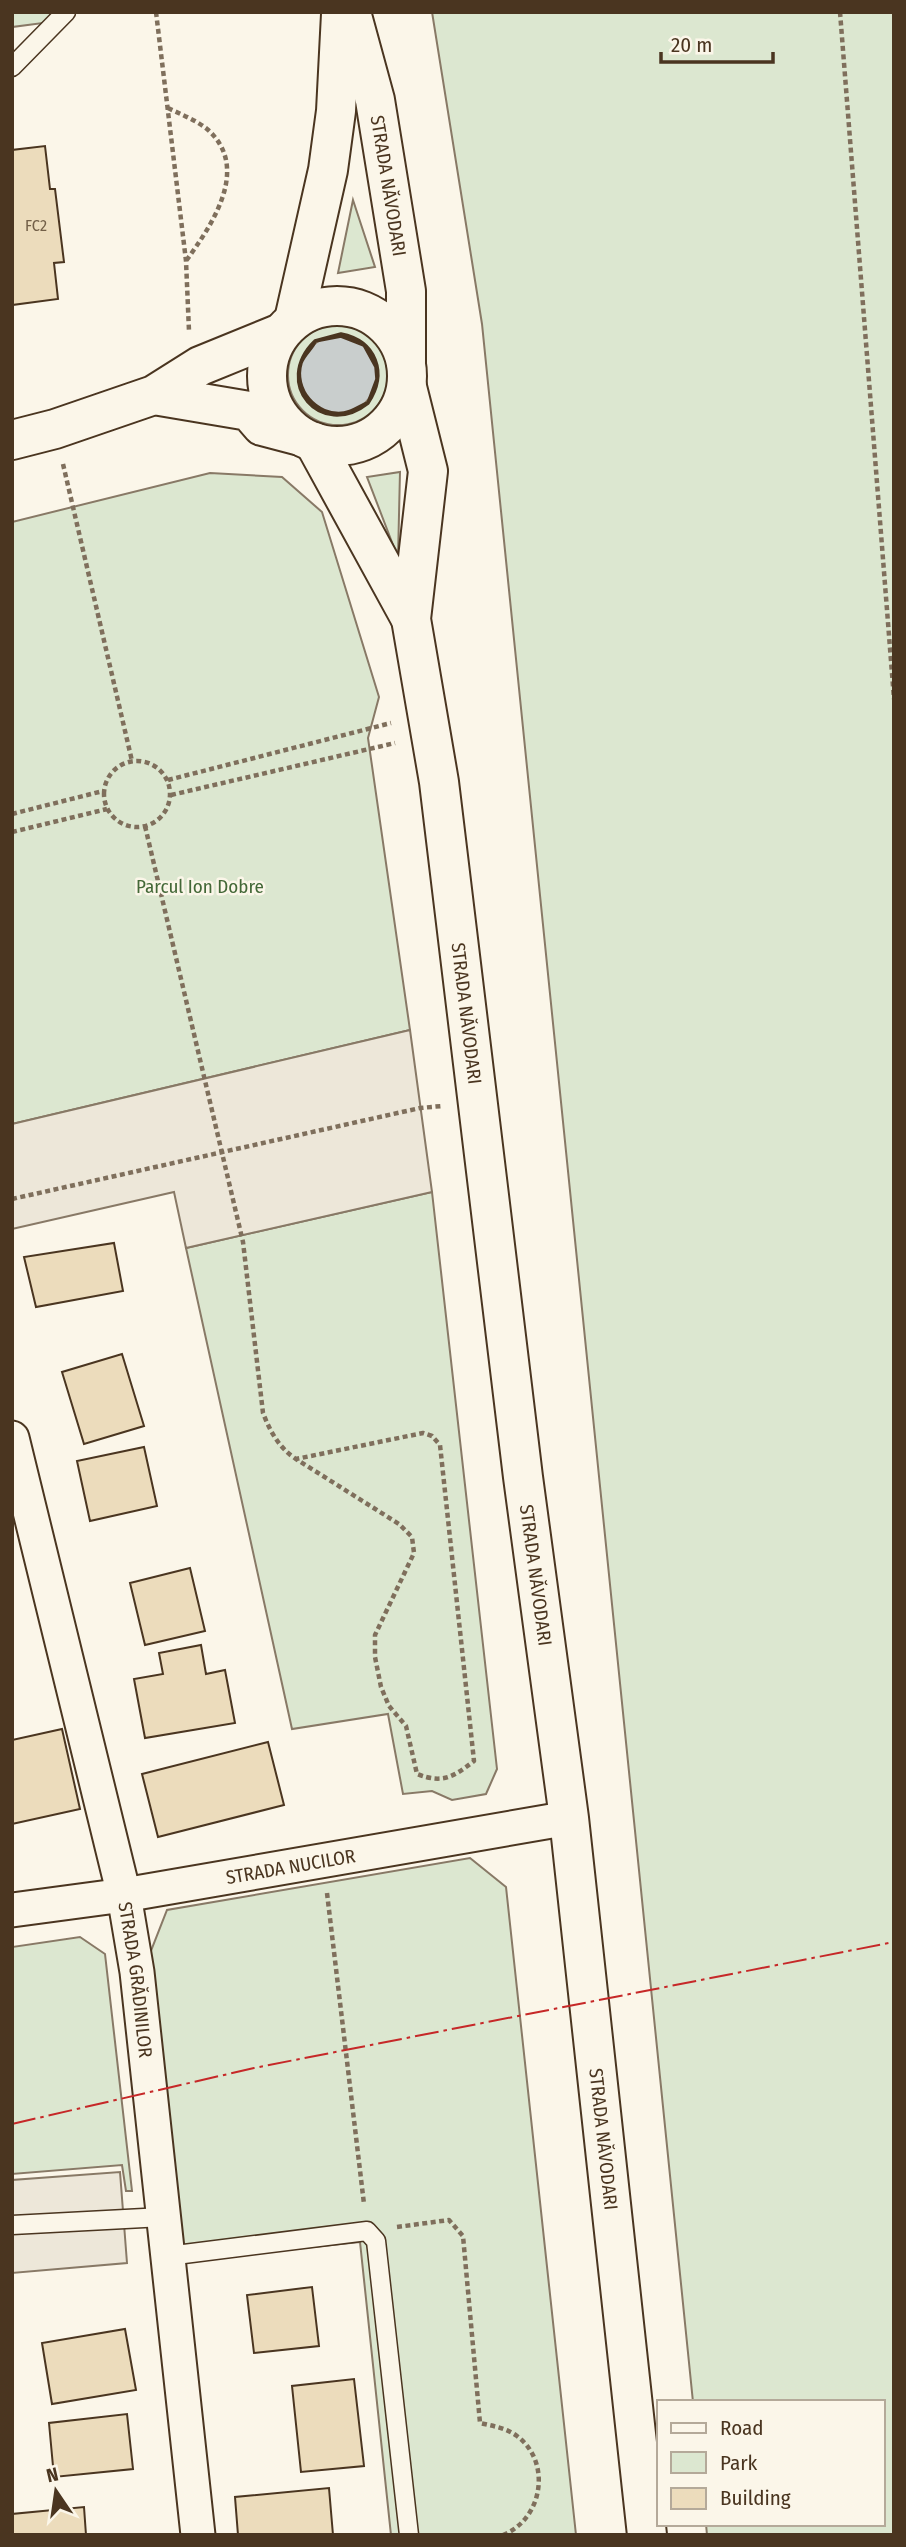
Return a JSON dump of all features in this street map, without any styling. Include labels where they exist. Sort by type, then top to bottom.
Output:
[{"type":"main road","points":[[307,439],[284,422],[273,405],[267,386],[268,365],[287,327],[328,170],[336,111],[341,12]]},
{"type":"main road","name":"STRADA NĂVODARI","points":[[351,12],[375,100],[406,291],[406,375],[428,471],[411,619],[431,724],[569,1818],[647,2535]]},
{"type":"main road","points":[[12,440],[55,429],[154,395],[200,366],[287,327],[315,309],[340,305],[363,310],[384,323],[399,342],[406,375],[398,410],[383,429],[362,441],[338,446],[262,426],[249,411],[154,395]]},
{"type":"main road","name":"STRADA NĂVODARI","points":[[307,439],[411,619]]},
{"type":"street","name":"STRADA GRĂDINILOR","points":[[12,1438],[124,1895],[137,1972],[198,2535]]},
{"type":"street","name":"STRADA NUCILOR","points":[[12,1910],[124,1895],[569,1818]]},
{"type":"lane","points":[[12,67],[66,12]]},
{"type":"lane","points":[[12,2225],[163,2217]]},
{"type":"lane","points":[[168,2256],[367,2231],[376,2241],[409,2535]]},
{"type":"path","points":[[156,12],[186,261],[190,336],[200,366]]},
{"type":"path","points":[[840,12],[894,699]]},
{"type":"path","points":[[167,107],[207,129],[222,150],[227,175],[223,198],[212,225],[186,261]]},
{"type":"path","points":[[55,429],[132,761]]},
{"type":"path","points":[[168,780],[431,724]]},
{"type":"path","points":[[171,796],[431,724]]},
{"type":"path","points":[[132,761],[153,765],[168,780],[171,796],[163,815],[145,826],[123,824],[107,809],[103,791],[109,775],[132,761]]},
{"type":"path","points":[[12,814],[103,791]]},
{"type":"path","points":[[12,832],[107,809]]},
{"type":"path","points":[[145,826],[243,1242],[263,1413],[272,1434],[296,1459],[399,1524],[412,1537],[414,1553],[375,1635],[377,1667],[389,1706],[406,1726],[417,1774],[433,1780],[454,1775],[474,1761],[439,1445],[432,1436],[423,1433],[296,1459]]},
{"type":"path","points":[[12,1199],[420,1108],[477,1104]]},
{"type":"path","points":[[323,1861],[367,2231],[449,2220],[463,2236],[480,2423],[500,2427],[517,2436],[530,2450],[538,2468],[539,2487],[534,2506],[522,2522],[503,2535]]},
{"type":"green space","points":[[12,12],[50,12],[51,22],[12,27]]},
{"type":"green space","points":[[432,12],[894,12],[894,2535],[707,2535],[706,2526],[885,2526],[885,2400],[693,2400],[482,324]]},
{"type":"green space","points":[[353,200],[375,267],[338,273]]},
{"type":"green space","points":[[338,325],[357,328],[374,339],[385,356],[388,375],[385,394],[374,411],[357,422],[338,425],[319,422],[302,411],[291,394],[288,375],[291,356],[302,339],[319,328]]},
{"type":"green space","points":[[400,472],[398,558],[367,477]]},
{"type":"green space","name":"Parcul Ion Dobre","points":[[210,473],[282,477],[322,512],[379,697],[368,738],[410,1030],[12,1124],[12,522]]},
{"type":"green space","points":[[432,1192],[497,1769],[486,1794],[452,1800],[432,1791],[403,1794],[388,1714],[292,1729],[186,1248]]},
{"type":"green space","points":[[470,1858],[506,1887],[576,2535],[391,2535],[360,2242],[180,2261],[149,1956],[167,1910]]},
{"type":"green space","points":[[80,1937],[105,1954],[132,2191],[126,2191],[122,2165],[12,2174],[12,1947]]},
{"type":"shaded area","points":[[338,336],[353,339],[365,348],[374,360],[377,375],[374,390],[365,402],[353,411],[338,414],[323,411],[311,402],[302,390],[299,375],[302,360],[311,348],[323,339]]},
{"type":"shaded area","points":[[410,1030],[432,1192],[186,1248],[174,1192],[12,1229],[12,1124]]},
{"type":"shaded area","points":[[120,2172],[127,2263],[12,2273],[12,2180]]},
{"type":"building","points":[[45,146],[50,189],[55,189],[64,262],[54,263],[58,299],[12,305],[12,150]]},
{"type":"building","points":[[114,1243],[123,1291],[36,1307],[24,1257]]},
{"type":"building","points":[[122,1354],[144,1426],[84,1444],[62,1372]]},
{"type":"building","points":[[144,1447],[157,1506],[90,1521],[77,1461]]},
{"type":"building","points":[[190,1568],[205,1631],[145,1645],[130,1583]]},
{"type":"building","points":[[201,1645],[206,1674],[225,1670],[235,1723],[145,1738],[134,1679],[163,1674],[159,1653]]},
{"type":"building","points":[[62,1729],[80,1809],[12,1824],[12,1740]]},
{"type":"building","points":[[268,1742],[284,1805],[158,1837],[142,1774]]},
{"type":"building","points":[[312,2287],[319,2346],[254,2353],[247,2295]]},
{"type":"building","points":[[125,2329],[136,2390],[52,2404],[42,2343]]},
{"type":"building","points":[[354,2379],[364,2466],[301,2472],[292,2386]]},
{"type":"building","points":[[127,2414],[133,2469],[54,2477],[49,2423]]},
{"type":"building","points":[[329,2488],[333,2535],[238,2535],[235,2497]]},
{"type":"building","points":[[84,2507],[86,2535],[12,2535],[12,2514]]},
{"type":"wall","points":[[341,334],[315,341],[341,336],[364,345],[376,367],[377,379],[368,403],[377,381],[377,370],[375,360],[370,351],[363,344],[341,334]]},
{"type":"wall","points":[[315,341],[303,357],[299,374],[300,389],[308,402],[319,411],[334,415],[350,413],[368,403],[347,412],[334,413],[324,411],[309,399],[300,382],[299,373],[302,360],[313,346],[315,341]]},
{"type":"power","points":[[12,2124],[254,2068],[894,1942]]}]
